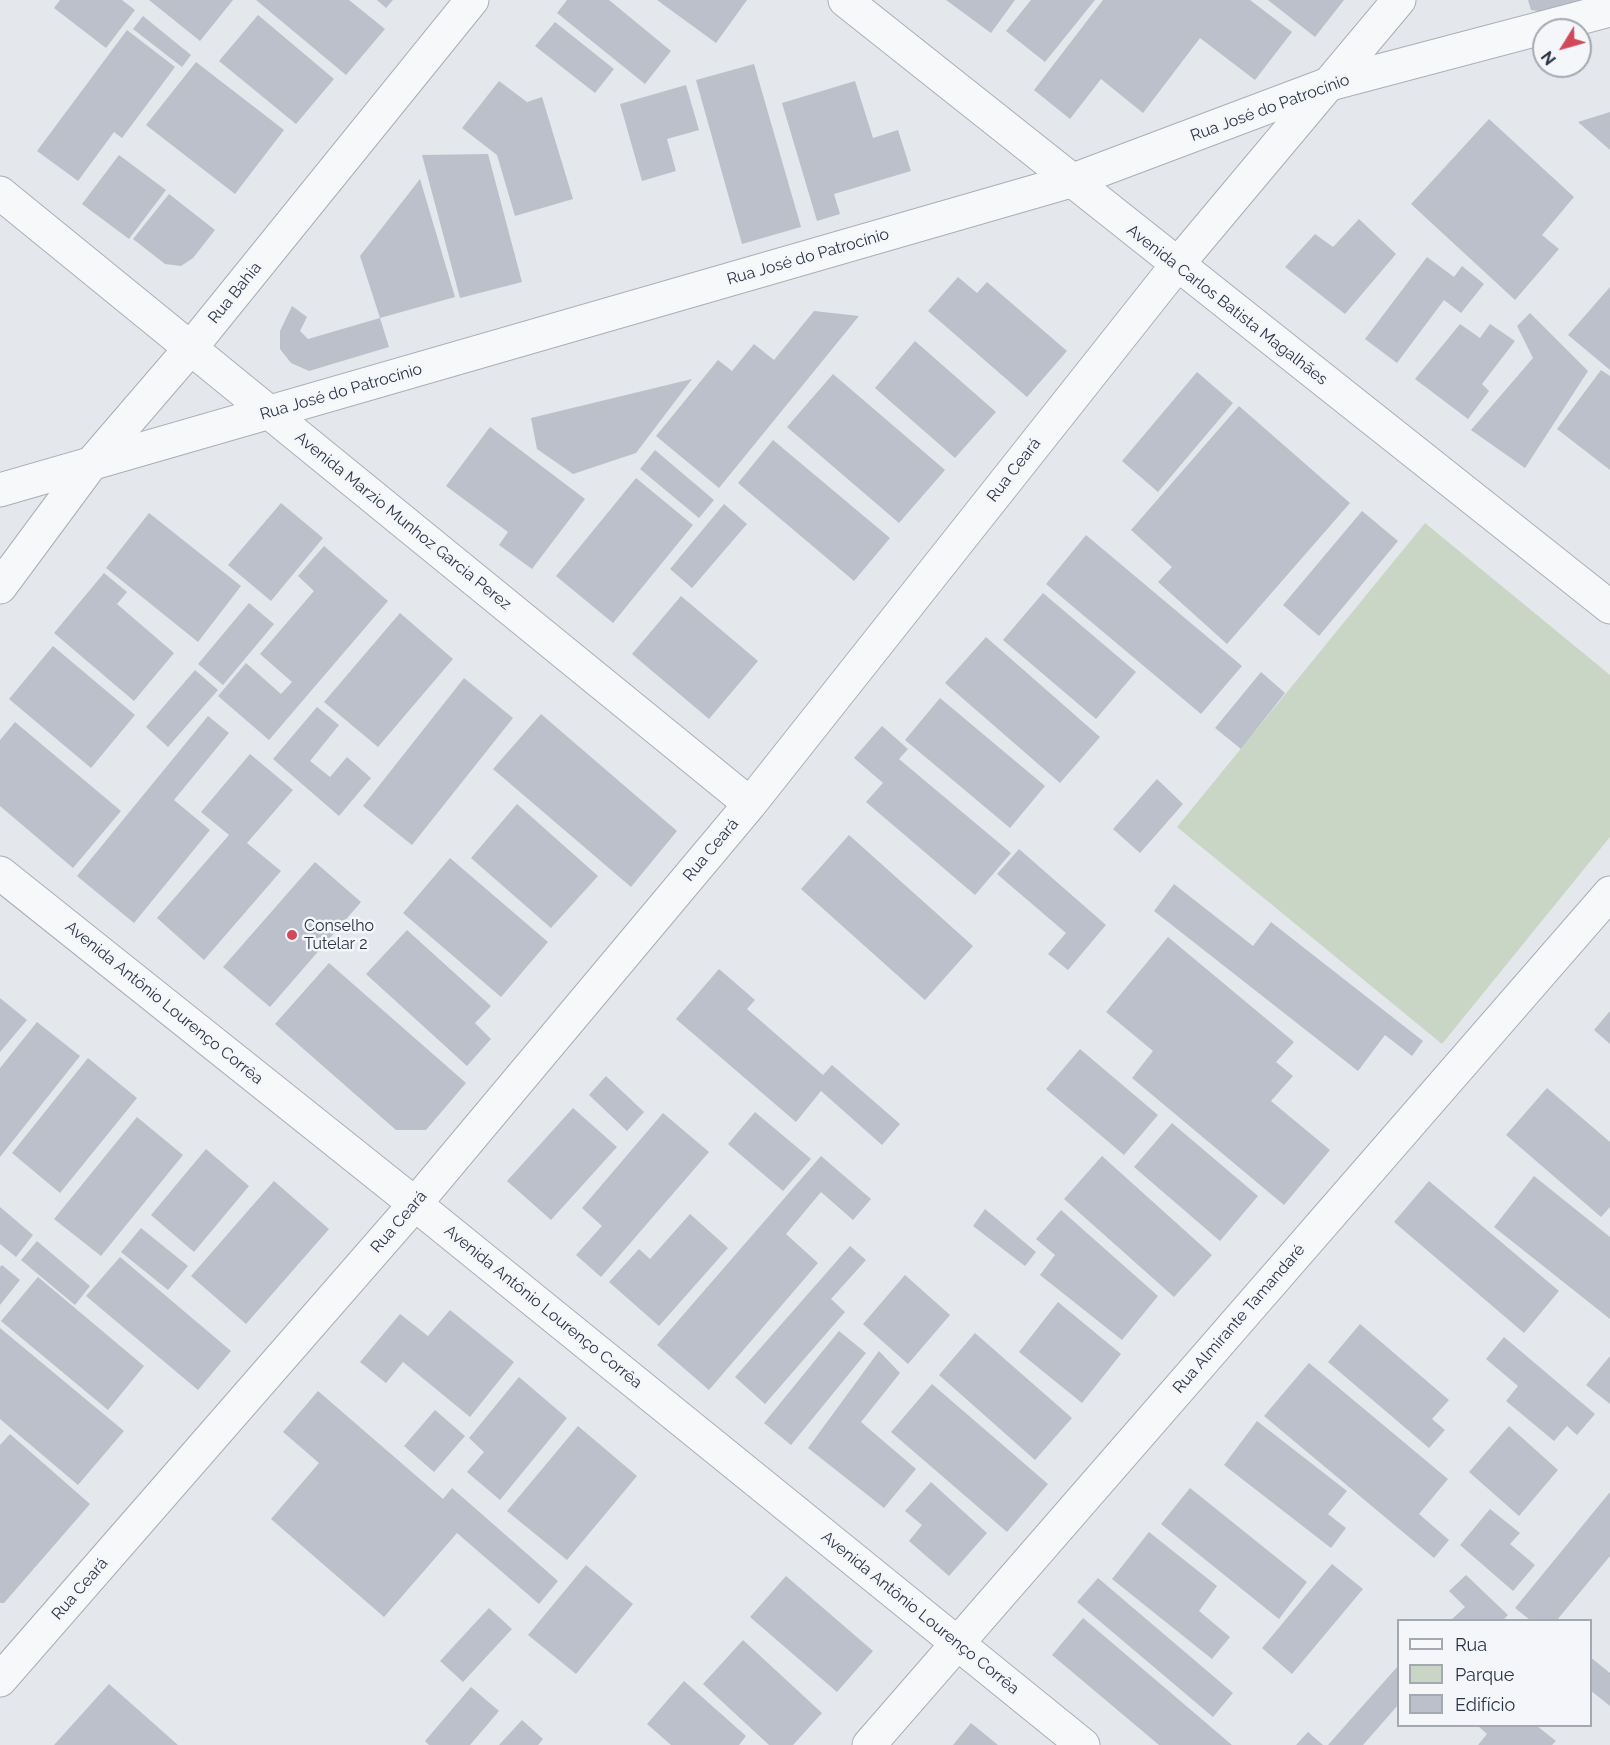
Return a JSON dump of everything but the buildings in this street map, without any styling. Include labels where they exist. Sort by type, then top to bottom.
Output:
[{"type":"street","name":"Rua Bahia","points":[[0,587],[91,464],[189,350],[472,0]]},
{"type":"street","name":"Avenida Carlos Batista Magalhães","points":[[845,0],[1176,265],[1610,607]]},
{"type":"street","name":"Rua Ceará","points":[[0,1680],[415,1204],[750,804],[1176,265],[1399,0]]},
{"type":"street","name":"Rua José do Patrocínio","points":[[0,490],[1071,181],[1326,85],[1610,10]]},
{"type":"street","name":"Avenida Marzio Munhoz Garcia Perez","points":[[0,193],[189,350],[269,412],[750,804]]},
{"type":"street","name":"Avenida Antônio Lourenço Corrêa","points":[[0,873],[415,1204],[1083,1745]]},
{"type":"street","name":"Rua Almirante Tamandaré","points":[[869,1745],[1610,893]]},
{"type":"green space","points":[[1425,523],[1610,675],[1610,837],[1442,1044],[1177,827]]},
{"type":"place","name":"Conselho Tutelar 2","points":[[292,935]]}]
